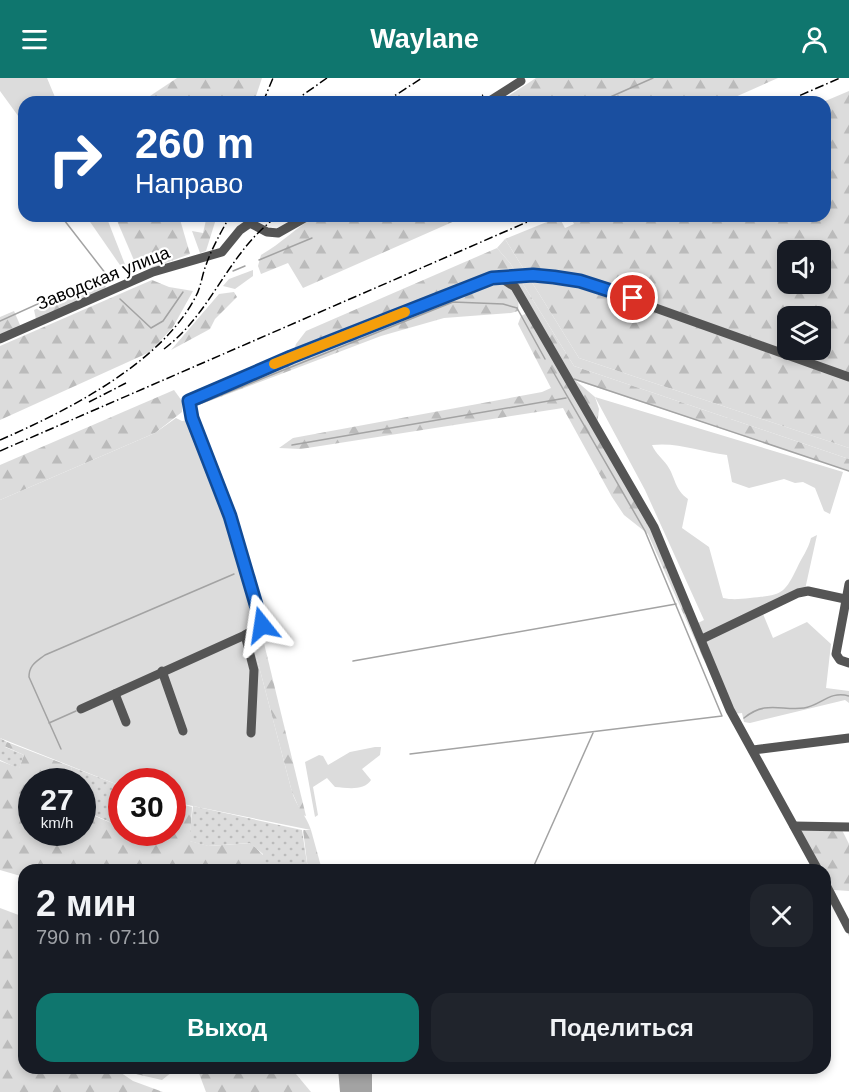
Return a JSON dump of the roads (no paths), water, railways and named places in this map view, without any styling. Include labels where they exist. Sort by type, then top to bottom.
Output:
[{"type":"street","points":[[497,96],[521,81]]},
{"type":"street","name":"Заводская улица","points":[[0,339],[153,272],[222,252],[240,230],[250,223],[267,232],[278,232],[297,222]]},
{"type":"street","points":[[81,709],[245,636],[262,625],[248,570],[188,402],[282,361],[473,284],[496,278],[506,279],[533,275],[580,281],[849,377]]},
{"type":"street","points":[[506,279],[515,288],[654,527],[730,710],[815,864]]},
{"type":"street","points":[[702,639],[798,593],[808,591],[848,593],[836,654],[840,660],[849,663]]},
{"type":"street","points":[[245,636],[254,670],[251,732]]},
{"type":"street","points":[[162,671],[183,731]]},
{"type":"street","points":[[115,694],[126,722]]},
{"type":"street","points":[[753,750],[849,738]]},
{"type":"street","points":[[794,826],[849,826]]},
{"type":"street","points":[[831,894],[849,928]]},
{"type":"waterway","points":[[612,96],[653,78]]},
{"type":"waterway","points":[[66,222],[106,274]]},
{"type":"waterway","points":[[259,260],[312,238]]},
{"type":"waterway","points":[[233,271],[245,266]]},
{"type":"waterway","points":[[0,321],[95,278],[106,274],[108,280]]},
{"type":"waterway","points":[[120,299],[151,328],[163,321],[183,292]]},
{"type":"waterway","points":[[199,404],[453,302],[503,304],[517,308],[545,359]]},
{"type":"waterway","points":[[410,754],[722,716],[645,531],[551,368]]},
{"type":"waterway","points":[[574,379],[849,471]]},
{"type":"waterway","points":[[292,445],[566,398]]},
{"type":"waterway","points":[[61,749],[29,677],[30,669],[34,664],[45,655],[234,574]]},
{"type":"waterway","points":[[353,661],[676,604]]},
{"type":"waterway","points":[[744,718],[759,709],[804,708],[836,695],[849,696]]},
{"type":"waterway","points":[[49,723],[76,711]]},
{"type":"waterway","points":[[535,864],[593,733]]},
{"type":"railway","points":[[266,96],[273,78]]},
{"type":"railway","points":[[302,96],[327,78]]},
{"type":"railway","points":[[394,96],[422,78]]},
{"type":"railway","points":[[799,96],[840,78]]},
{"type":"railway","points":[[0,440],[82,399],[137,363],[160,343],[181,320],[196,296],[211,252],[227,222]]},
{"type":"railway","points":[[164,349],[196,317],[246,246],[271,222]]},
{"type":"railway","points":[[0,451],[527,222]]},
{"type":"railway","points":[[89,402],[126,383]]}]
